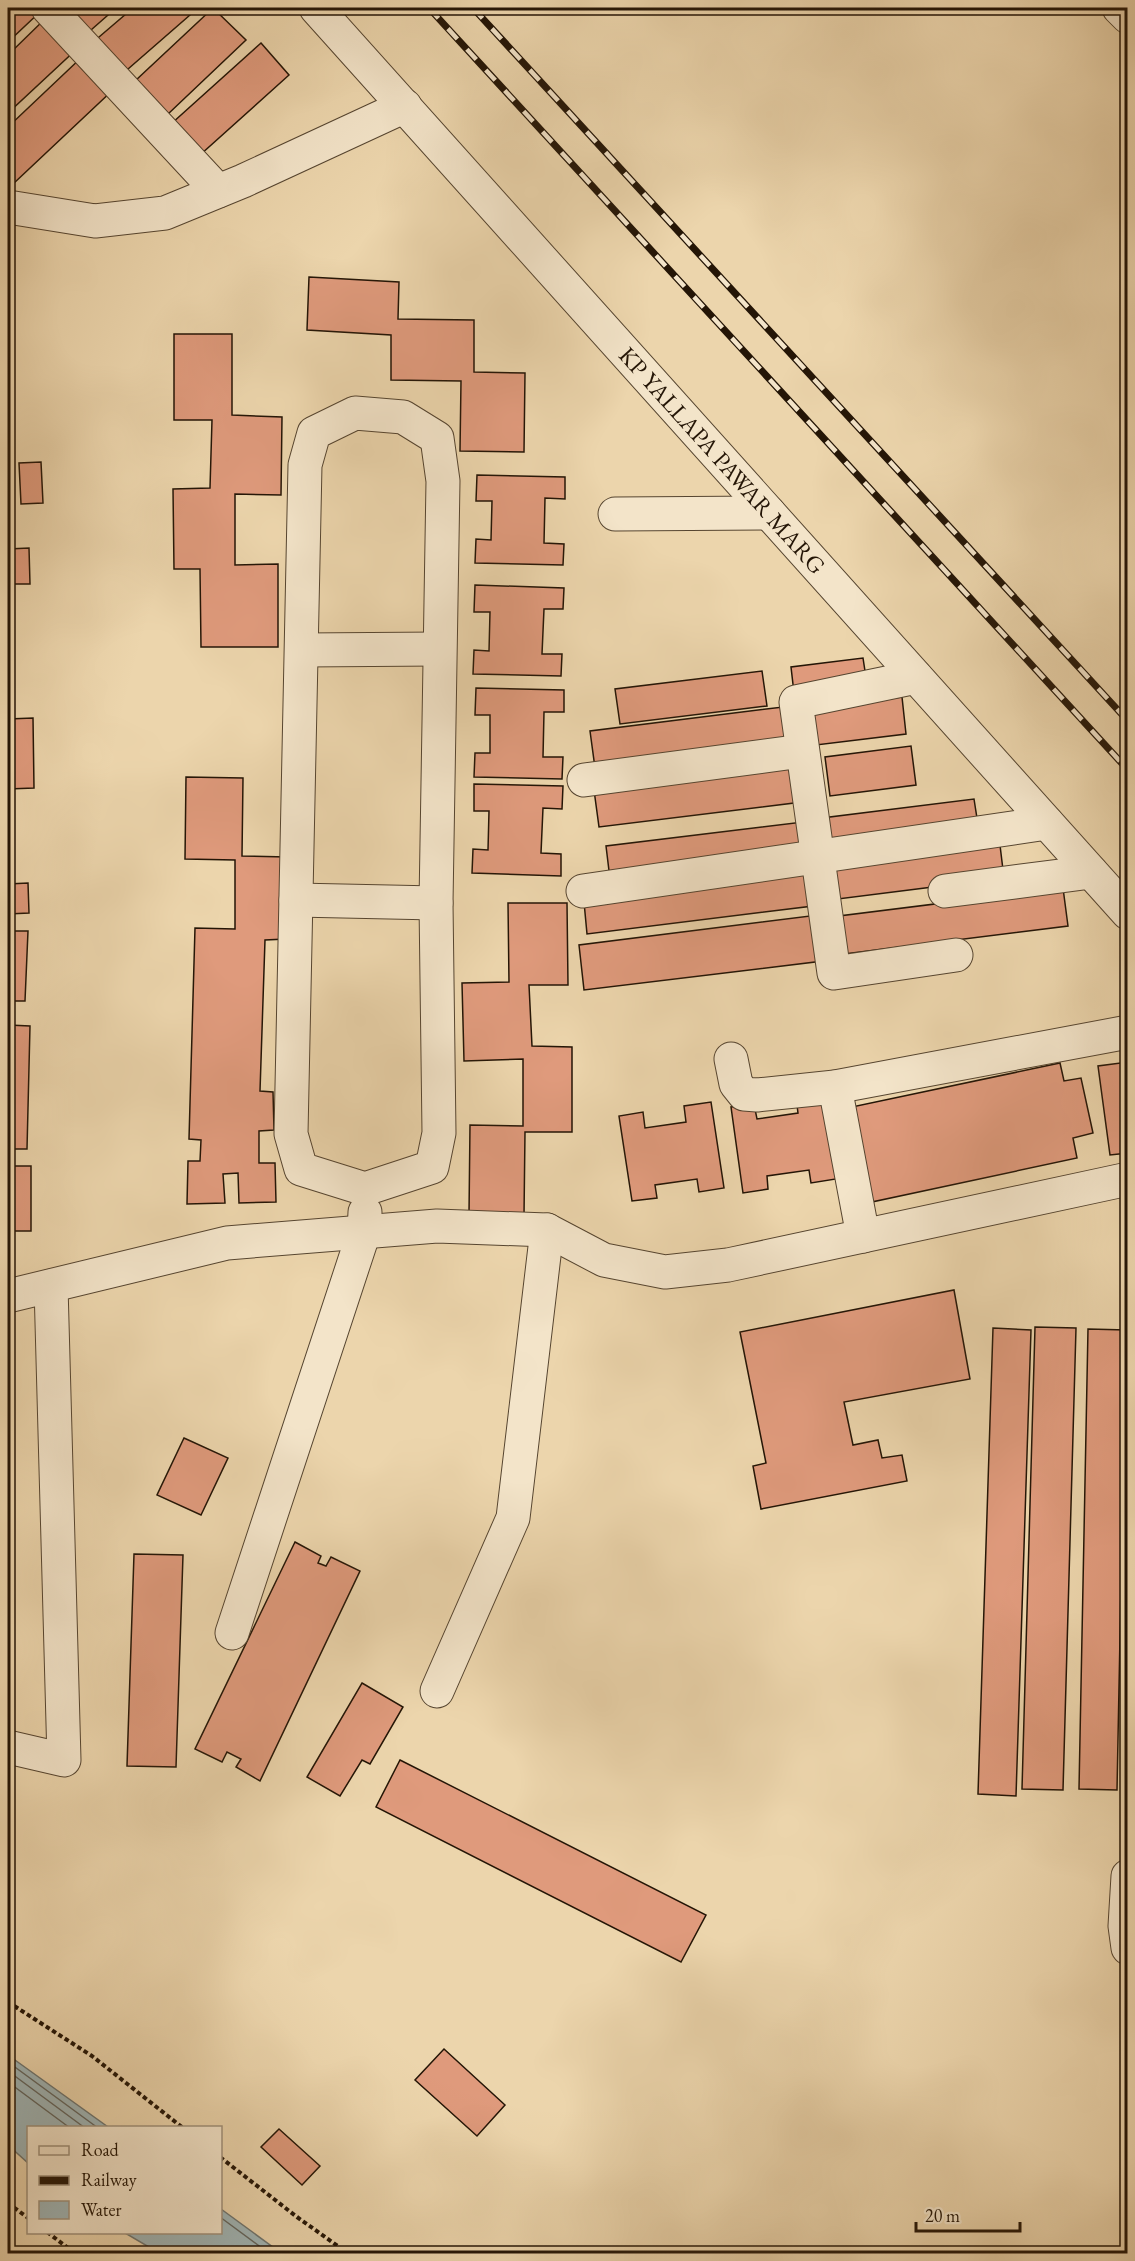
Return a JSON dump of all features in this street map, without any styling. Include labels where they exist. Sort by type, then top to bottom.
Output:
[{"type":"street","points":[[48,8],[218,191]]},
{"type":"street","name":"KP YALLAPA PAWAR MARG","points":[[316,8],[1128,913]]},
{"type":"street","points":[[1119,8],[1128,17]]},
{"type":"street","points":[[8,207],[95,221],[165,213],[405,106]]},
{"type":"street","points":[[355,413],[404,417],[437,438],[443,481],[439,649],[436,903],[439,1133],[432,1167],[365,1189],[301,1169],[291,1134],[303,650],[305,465],[314,433],[355,413]]},
{"type":"street","points":[[615,514],[769,513]]},
{"type":"street","points":[[303,650],[439,649]]},
{"type":"street","points":[[916,677],[795,702],[817,857],[834,974],[956,955]]},
{"type":"street","points":[[584,780],[802,751]]},
{"type":"street","points":[[583,891],[1047,824]]},
{"type":"street","points":[[945,891],[1091,872]]},
{"type":"street","points":[[296,900],[436,903]]},
{"type":"street","points":[[731,1059],[736,1084],[744,1094],[757,1095],[835,1087],[1128,1032]]},
{"type":"street","points":[[835,1087],[862,1236]]},
{"type":"street","points":[[8,1296],[227,1243],[437,1226],[548,1230],[604,1260],[665,1272],[728,1265],[1128,1179]]},
{"type":"street","points":[[232,1633],[364,1232],[365,1189]]},
{"type":"street","points":[[437,1691],[513,1518],[548,1230]]},
{"type":"street","points":[[8,1747],[64,1760],[51,1286]]},
{"type":"street","points":[[1128,1876],[1125,1926],[1128,1948]]},
{"type":"path","points":[[8,2002],[92,2056],[182,2126]]},
{"type":"path","points":[[222,2159],[297,2217],[349,2253]]},
{"type":"path","points":[[8,2203],[27,2217]]},
{"type":"path","points":[[50,2234],[76,2253]]},
{"type":"water","points":[[8,2055],[107,2126],[27,2126],[27,2162],[8,2145]]},
{"type":"water","points":[[222,2210],[281,2253],[159,2253],[127,2234],[222,2234]]},
{"type":"building","points":[[8,8],[40,8],[42,10],[8,42]]},
{"type":"building","points":[[57,8],[116,8],[83,37]]},
{"type":"building","points":[[133,8],[198,8],[120,76],[92,43]]},
{"type":"building","points":[[213,8],[246,40],[167,115],[135,81]]},
{"type":"building","points":[[50,14],[80,46],[8,113],[8,55]]},
{"type":"building","points":[[261,43],[289,75],[200,155],[171,124]]},
{"type":"building","points":[[84,55],[115,88],[13,184],[8,179],[8,127]]},
{"type":"building","points":[[309,277],[399,282],[398,319],[474,320],[474,372],[525,373],[524,452],[460,451],[461,381],[391,380],[391,335],[307,330]]},
{"type":"building","points":[[174,334],[232,334],[232,415],[282,417],[281,495],[235,494],[235,565],[278,564],[278,647],[201,647],[200,569],[174,569],[173,489],[210,488],[212,420],[174,420]]},
{"type":"building","points":[[41,462],[43,503],[21,504],[19,463]]},
{"type":"building","points":[[477,475],[565,477],[565,499],[545,498],[544,543],[564,544],[563,565],[475,563],[476,539],[491,540],[492,501],[476,501]]},
{"type":"building","points":[[29,548],[30,584],[8,584],[8,549]]},
{"type":"building","points":[[475,585],[564,588],[563,609],[544,609],[542,654],[562,654],[561,676],[473,674],[474,650],[489,651],[490,612],[474,612]]},
{"type":"building","points":[[863,658],[867,684],[794,693],[791,667]]},
{"type":"building","points":[[762,671],[767,706],[620,724],[615,689]]},
{"type":"building","points":[[476,688],[564,690],[564,712],[544,712],[543,757],[563,757],[562,779],[474,777],[475,753],[490,753],[490,715],[475,715]]},
{"type":"building","points":[[902,697],[906,734],[816,745],[812,708]]},
{"type":"building","points":[[783,707],[788,743],[595,768],[590,731]]},
{"type":"building","points":[[33,718],[34,788],[8,789],[8,719]]},
{"type":"building","points":[[911,746],[916,785],[830,796],[825,757]]},
{"type":"building","points":[[797,765],[802,802],[599,827],[594,790]]},
{"type":"building","points":[[186,777],[243,778],[242,856],[287,857],[286,939],[265,940],[260,1091],[273,1092],[274,1130],[259,1131],[259,1163],[275,1163],[276,1202],[239,1203],[238,1173],[223,1174],[225,1203],[187,1204],[188,1161],[200,1161],[201,1140],[189,1139],[195,928],[235,929],[235,860],[185,859]]},
{"type":"building","points":[[474,784],[563,786],[562,809],[543,808],[541,853],[561,854],[561,876],[472,873],[473,849],[488,850],[489,811],[474,811]]},
{"type":"building","points":[[974,799],[979,831],[826,849],[822,818]]},
{"type":"building","points":[[803,822],[807,855],[610,879],[606,846]]},
{"type":"building","points":[[999,837],[1004,878],[830,900],[825,858]]},
{"type":"building","points":[[809,874],[813,906],[587,934],[584,902]]},
{"type":"building","points":[[28,883],[29,913],[8,914],[8,884]]},
{"type":"building","points":[[1063,888],[1068,926],[836,955],[831,917]]},
{"type":"building","points":[[508,903],[567,903],[568,985],[529,985],[532,1046],[572,1047],[572,1132],[525,1132],[524,1216],[469,1215],[470,1125],[523,1126],[523,1059],[464,1061],[462,983],[509,982]]},
{"type":"building","points":[[818,915],[823,961],[584,990],[579,945]]},
{"type":"building","points":[[8,931],[28,931],[25,1001],[8,1001]]},
{"type":"building","points":[[8,1025],[30,1026],[27,1149],[8,1149]]},
{"type":"building","points":[[1128,1062],[1128,1153],[1110,1155],[1098,1066]]},
{"type":"building","points":[[1060,1063],[1064,1081],[1081,1078],[1093,1133],[1073,1138],[1077,1158],[867,1203],[847,1108]]},
{"type":"building","points":[[822,1093],[836,1179],[811,1183],[809,1170],[767,1176],[768,1189],[743,1193],[731,1107],[754,1104],[757,1119],[798,1113],[796,1097]]},
{"type":"building","points":[[711,1102],[724,1188],[699,1192],[697,1179],[655,1185],[657,1198],[632,1201],[619,1116],[643,1112],[645,1128],[686,1122],[684,1106]]},
{"type":"building","points":[[8,1166],[31,1166],[31,1231],[8,1231]]},
{"type":"building","points":[[954,1290],[970,1379],[844,1402],[853,1445],[878,1440],[882,1458],[902,1455],[907,1481],[761,1509],[753,1466],[766,1463],[740,1332]]},
{"type":"building","points":[[1035,1327],[1076,1328],[1063,1790],[1022,1789]]},
{"type":"building","points":[[993,1328],[1031,1330],[1016,1796],[978,1794]]},
{"type":"building","points":[[1088,1329],[1126,1330],[1117,1790],[1079,1789]]},
{"type":"building","points":[[184,1438],[228,1458],[201,1515],[157,1495]]},
{"type":"building","points":[[295,1542],[321,1556],[318,1563],[326,1566],[331,1557],[360,1571],[260,1781],[236,1767],[241,1759],[227,1752],[222,1762],[195,1749]]},
{"type":"building","points":[[134,1554],[183,1555],[176,1767],[127,1766]]},
{"type":"building","points":[[362,1683],[403,1707],[370,1764],[362,1760],[340,1796],[307,1777]]},
{"type":"building","points":[[400,1760],[706,1915],[681,1962],[376,1807]]},
{"type":"building","points":[[444,2049],[505,2105],[477,2136],[415,2080]]},
{"type":"building","points":[[279,2129],[320,2166],[302,2185],[261,2147]]},
{"type":"railway","points":[[429,8],[1128,770]]},
{"type":"railway","points":[[473,8],[1128,721]]}]
